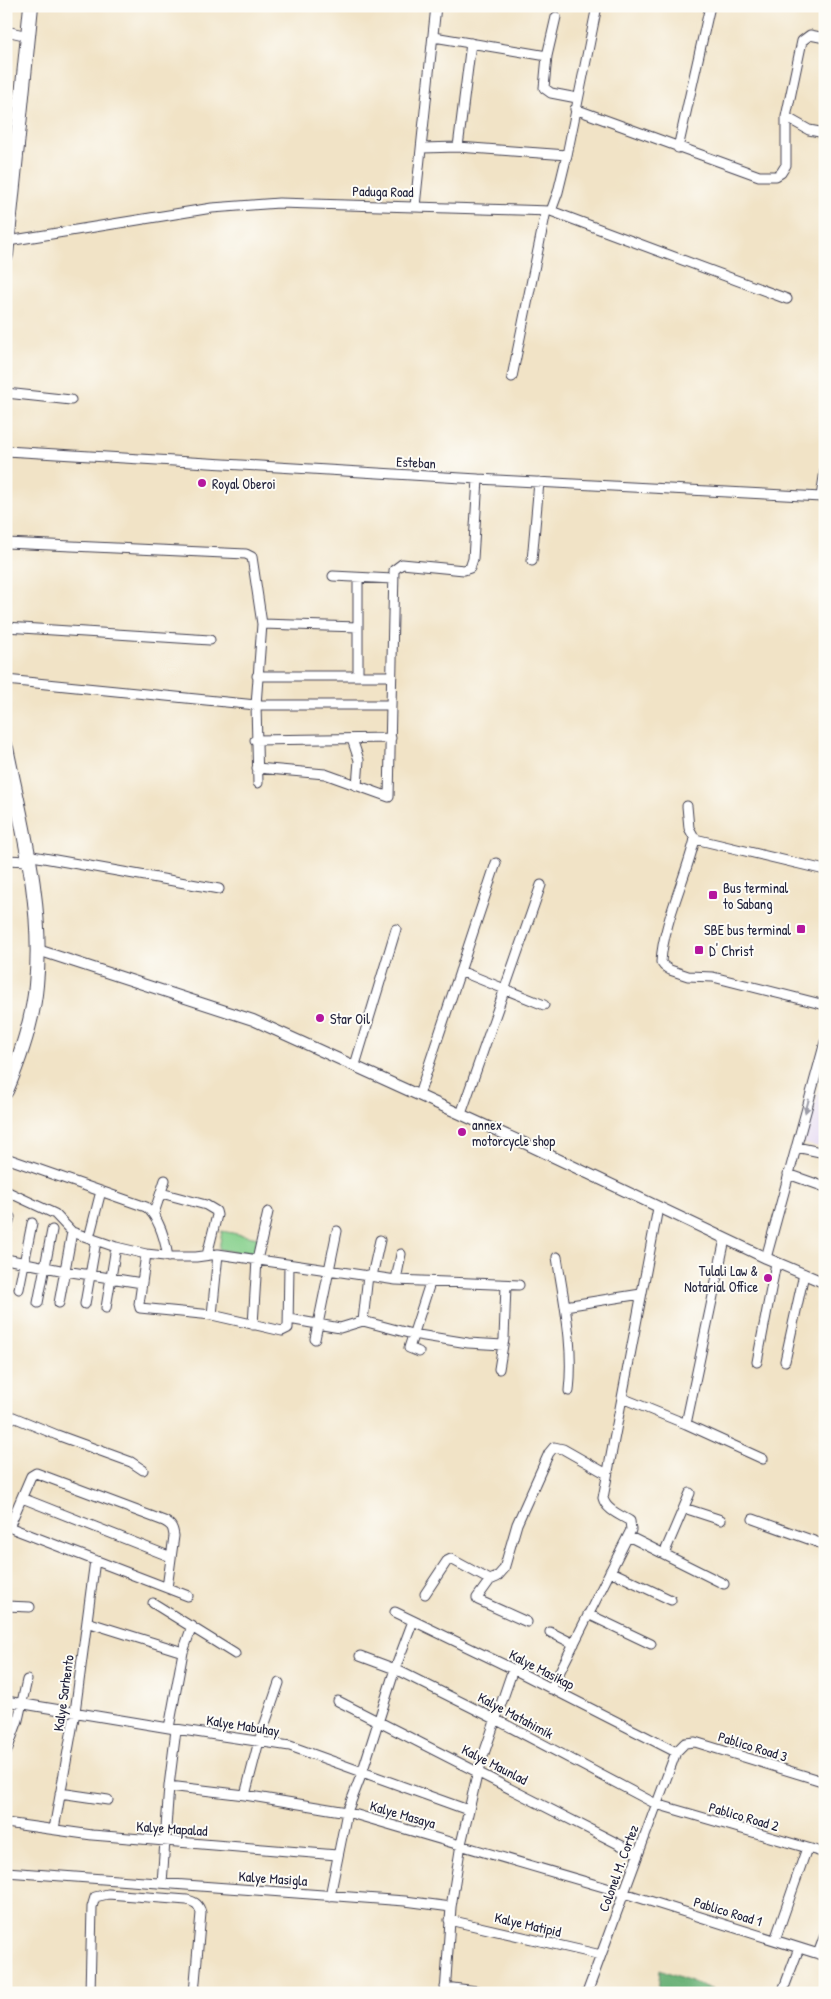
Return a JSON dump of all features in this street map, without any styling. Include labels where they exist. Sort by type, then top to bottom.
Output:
[{"type":"main road","points":[[7,248],[31,6]]},
{"type":"main road","points":[[6,750],[28,858],[38,950],[32,1012],[24,1043],[6,1091]]},
{"type":"street","points":[[415,206],[436,6]]},
{"type":"street","points":[[512,377],[548,211],[558,192],[567,155],[597,6]]},
{"type":"street","points":[[678,148],[710,6]]},
{"type":"street","points":[[556,17],[543,84],[546,91],[577,98]]},
{"type":"street","points":[[6,31],[28,36]]},
{"type":"street","points":[[575,110],[759,176],[776,176],[781,173],[786,165],[786,118],[802,42],[804,38],[810,35],[825,38]]},
{"type":"street","points":[[434,37],[547,56]]},
{"type":"street","points":[[458,147],[471,44]]},
{"type":"street","points":[[6,101],[21,104]]},
{"type":"street","points":[[786,118],[809,130],[825,133]]},
{"type":"street","points":[[422,148],[458,147],[567,155]]},
{"type":"street","name":"Paduga Road","points":[[7,248],[212,208],[278,202],[548,211],[786,299]]},
{"type":"street","points":[[6,393],[71,400]]},
{"type":"street","name":"Esteban","points":[[6,451],[823,498]]},
{"type":"street","points":[[823,498],[825,470]]},
{"type":"street","points":[[257,768],[317,772],[389,797],[392,579],[395,567],[402,564],[464,570],[470,568],[473,559],[478,479]]},
{"type":"street","points":[[532,561],[539,482]]},
{"type":"street","points":[[6,543],[246,554],[253,560],[262,624],[255,740],[258,784]]},
{"type":"street","points":[[332,576],[392,579]]},
{"type":"street","points":[[358,578],[358,675]]},
{"type":"street","points":[[262,624],[358,627]]},
{"type":"street","points":[[6,627],[210,640]]},
{"type":"street","points":[[258,676],[392,676]]},
{"type":"street","points":[[6,680],[256,705],[391,704]]},
{"type":"street","points":[[352,738],[359,760],[357,786]]},
{"type":"street","points":[[255,740],[391,738]]},
{"type":"street","points":[[687,806],[689,828],[694,839],[689,863],[669,924],[661,962],[664,966],[688,976],[713,977],[825,1005]]},
{"type":"street","points":[[694,839],[825,870]]},
{"type":"street","points":[[6,860],[28,858],[219,890]]},
{"type":"street","points":[[419,1095],[496,863]]},
{"type":"street","points":[[461,1114],[541,884]]},
{"type":"street","points":[[355,1065],[396,928]]},
{"type":"street","points":[[38,950],[253,1020],[461,1114],[771,1261],[825,1283]]},
{"type":"street","points":[[460,971],[504,990],[544,1004]]},
{"type":"street","points":[[757,1362],[771,1261],[788,1174],[825,1042]]},
{"type":"street","points":[[796,1148],[825,1153]]},
{"type":"street","points":[[6,1158],[142,1205],[154,1213],[165,1242],[168,1257]]},
{"type":"street","points":[[788,1174],[825,1187]]},
{"type":"street","points":[[154,1213],[164,1180]]},
{"type":"street","points":[[6,1191],[55,1214],[72,1232],[116,1247],[146,1254],[190,1258],[218,1254],[396,1280],[430,1283],[519,1285]]},
{"type":"street","points":[[85,1304],[90,1275],[92,1239],[101,1191]]},
{"type":"street","points":[[161,1193],[206,1205],[216,1211],[217,1214],[207,1255]]},
{"type":"street","points":[[551,1689],[632,1527],[630,1521],[604,1504],[603,1498],[640,1294],[658,1208]]},
{"type":"street","points":[[252,1325],[257,1260],[268,1212]]},
{"type":"street","points":[[6,1233],[10,1217]]},
{"type":"street","points":[[19,1289],[32,1223]]},
{"type":"street","points":[[38,1303],[52,1230]]},
{"type":"street","points":[[315,1339],[337,1231]]},
{"type":"street","points":[[60,1303],[72,1232]]},
{"type":"street","points":[[686,1424],[725,1239]]},
{"type":"street","points":[[363,1321],[370,1276],[380,1240]]},
{"type":"street","points":[[106,1308],[116,1247]]},
{"type":"street","points":[[146,1254],[140,1308],[212,1315],[282,1331],[288,1328],[289,1319],[288,1265]]},
{"type":"street","points":[[212,1315],[218,1254]]},
{"type":"street","points":[[396,1280],[401,1254]]},
{"type":"street","points":[[557,1258],[571,1343],[572,1370],[569,1391]]},
{"type":"street","points":[[6,1259],[65,1271],[142,1283]]},
{"type":"street","points":[[784,1361],[804,1274]]},
{"type":"street","points":[[419,1352],[409,1349],[412,1334],[430,1283]]},
{"type":"street","points":[[499,1369],[503,1345],[506,1285]]},
{"type":"street","points":[[565,1306],[640,1294]]},
{"type":"street","points":[[289,1319],[340,1328],[363,1321],[412,1334],[468,1343],[503,1345]]},
{"type":"street","points":[[622,1398],[686,1424],[763,1459]]},
{"type":"street","points":[[6,1414],[131,1462],[143,1470]]},
{"type":"street","points":[[527,1622],[478,1600],[477,1595],[490,1580],[497,1577],[504,1569],[517,1524],[552,1448],[562,1449],[607,1474]]},
{"type":"street","points":[[167,1588],[173,1528],[164,1521],[36,1474],[31,1476],[8,1527],[95,1560],[167,1588],[188,1596]]},
{"type":"street","points":[[664,1554],[690,1493]]},
{"type":"street","points":[[22,1498],[171,1557]]},
{"type":"street","points":[[684,1508],[721,1520]]},
{"type":"street","points":[[754,1519],[825,1545]]},
{"type":"street","points":[[628,1536],[724,1584]]},
{"type":"street","points":[[424,1594],[447,1561],[451,1559],[490,1580]]},
{"type":"street","name":"Kalye Sarhento","points":[[54,1829],[75,1712],[95,1560]]},
{"type":"street","points":[[610,1571],[671,1600]]},
{"type":"street","points":[[153,1604],[192,1626],[235,1654]]},
{"type":"street","points":[[6,1606],[30,1607]]},
{"type":"street","name":"Kalye Masikap","points":[[394,1612],[513,1669],[676,1752]]},
{"type":"street","points":[[588,1614],[651,1644]]},
{"type":"street","points":[[330,1896],[347,1812],[413,1621]]},
{"type":"street","points":[[86,1622],[184,1652]]},
{"type":"street","points":[[162,1883],[173,1729],[184,1652],[192,1626]]},
{"type":"street","points":[[550,1632],[574,1644]]},
{"type":"street","name":"Kalye Matahimik","points":[[360,1656],[395,1669],[495,1719],[656,1804]]},
{"type":"street","points":[[492,1993],[445,1990],[449,1920],[468,1810],[478,1771],[513,1669]]},
{"type":"street","points":[[6,1753],[23,1703],[28,1680]]},
{"type":"street","points":[[245,1795],[259,1741],[279,1683]]},
{"type":"street","name":"Kalye Mabuhay","points":[[6,1700],[173,1729],[290,1746],[468,1810]]},
{"type":"street","name":"Kalye Maunlad","points":[[338,1701],[380,1720],[638,1854]]},
{"type":"street","name":"Pablico Road 3","points":[[676,1752],[684,1742],[695,1742],[825,1782]]},
{"type":"street","name":"Colonel M. Cortez","points":[[587,1993],[676,1752]]},
{"type":"street","name":"Kalye Masaya","points":[[169,1786],[245,1795],[347,1812],[624,1893]]},
{"type":"street","points":[[60,1793],[108,1800]]},
{"type":"street","name":"Pablico Road 2","points":[[656,1804],[825,1853]]},
{"type":"street","name":"Kalye Mapalad","points":[[6,1823],[92,1835],[337,1855]]},
{"type":"street","points":[[775,1940],[806,1848]]},
{"type":"street","name":"Kalye Masigla","points":[[6,1872],[451,1906]]},
{"type":"street","name":"Pablico Road 1","points":[[624,1893],[822,1955]]},
{"type":"street","points":[[90,1993],[92,1907],[95,1897],[108,1894],[187,1900],[199,1906],[201,1913],[194,1993]]},
{"type":"street","name":"Kalye Matipid","points":[[449,1920],[601,1955]]},
{"type":"street","points":[[822,1955],[825,1935]]},
{"type":"street","points":[[782,1993],[799,1948]]},
{"type":"shaded area","points":[[825,1069],[825,1148],[804,1144]]},
{"type":"green space","points":[[222,1231],[258,1238],[255,1256],[219,1249]]},
{"type":"green space","points":[[660,1969],[721,1993],[658,1993]]},
{"type":"place","name":"Royal Oberoi","points":[[202,483]]},
{"type":"place","name":"Bus terminal to Sabang","points":[[713,895]]},
{"type":"place","name":"SBE bus terminal","points":[[801,929]]},
{"type":"place","name":"D' Christ","points":[[699,950]]},
{"type":"place","name":"Star Oil","points":[[320,1018]]},
{"type":"place","name":"annex motorcycle shop","points":[[462,1132]]},
{"type":"place","name":"Tulali Law & Notarial Office","points":[[768,1278]]}]
